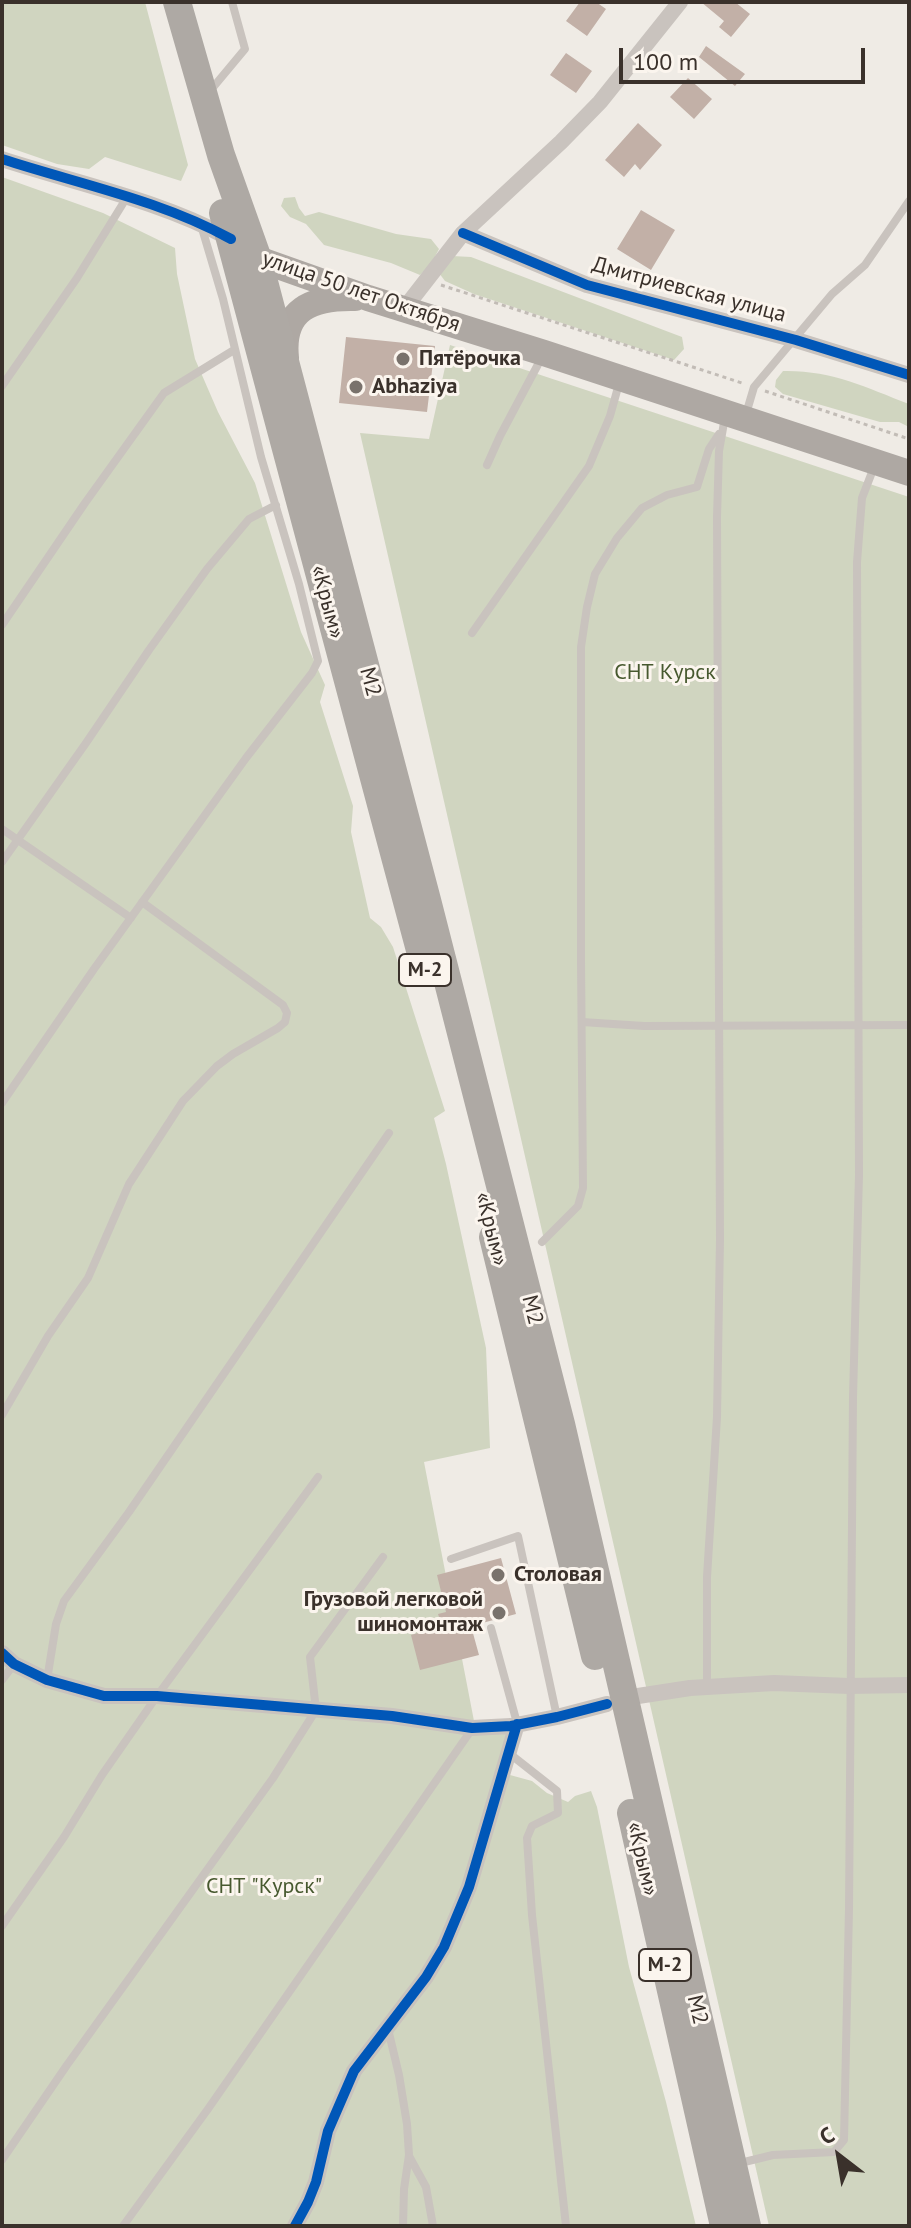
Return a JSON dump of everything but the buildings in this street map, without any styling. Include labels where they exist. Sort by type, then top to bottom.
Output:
[{"type":"highway","name":"«Крым»","points":[[162,2],[231,239],[616,1701],[724,2226]]},
{"type":"highway","name":"М2","points":[[177,2],[221,155],[258,259],[286,362],[561,1424],[616,1701],[747,2226]]},
{"type":"main road","name":"улица 50 лет Октября","points":[[231,239],[258,259],[368,298],[621,378],[731,420],[909,473]]},
{"type":"main road","points":[[286,362],[285,345],[289,328],[298,313],[325,298],[368,298]]},
{"type":"street","points":[[404,309],[463,233],[600,102],[680,2]]},
{"type":"street","name":"улица 50 лет Октября","points":[[2,159],[201,222],[231,239]]},
{"type":"street","name":"Дмитриевская улица","points":[[463,233],[587,285],[796,340],[909,375]]},
{"type":"street","points":[[8,1659],[47,1680],[104,1696],[157,1696],[392,1716],[472,1728],[517,1724],[616,1701],[707,1687],[774,1683],[909,1685]]},
{"type":"street","points":[[295,2226],[316,2182],[328,2131],[354,2071],[426,1977],[444,1947],[469,1887],[517,1724]]},
{"type":"lane","points":[[204,98],[245,49],[232,2]]},
{"type":"lane","points":[[2,386],[77,278],[127,197]]},
{"type":"lane","points":[[542,1242],[578,1206],[583,1188],[581,647],[595,574],[617,538],[642,508],[667,495],[697,487],[709,449],[754,387],[832,294],[865,265],[909,201]]},
{"type":"lane","points":[[2,1103],[142,902],[318,661],[261,457],[201,222]]},
{"type":"lane","points":[[2,625],[164,393],[234,350]]},
{"type":"lane","points":[[487,465],[544,353]]},
{"type":"lane","points":[[472,633],[589,466],[610,416],[621,378]]},
{"type":"lane","points":[[707,1687],[707,1577],[717,1417],[720,1239],[717,517],[719,451],[731,420]]},
{"type":"lane","points":[[733,2165],[773,2155],[834,2152],[844,2140],[859,1175],[857,562],[862,498],[876,462]]},
{"type":"lane","points":[[2,862],[207,569],[249,519],[276,505]]},
{"type":"lane","points":[[2,829],[131,918]]},
{"type":"lane","points":[[2,1415],[48,1336],[88,1278],[129,1184],[183,1101],[217,1066],[285,1022],[287,1013],[283,1005],[142,902]]},
{"type":"lane","points":[[582,1022],[720,1027],[909,1025]]},
{"type":"lane","points":[[47,1680],[56,1624],[64,1601],[129,1512],[389,1133]]},
{"type":"lane","points":[[2,1926],[157,1696],[318,1477]]},
{"type":"lane","points":[[451,1559],[518,1536],[557,1717]]},
{"type":"lane","points":[[2,2160],[265,1789],[316,1710],[310,1657],[383,1557]]},
{"type":"lane","points":[[491,1628],[517,1724]]},
{"type":"lane","points":[[2,1680],[8,1659]]},
{"type":"lane","points":[[123,2226],[208,2109],[472,1728]]},
{"type":"lane","points":[[510,1754],[557,1791],[558,1813],[532,1826],[527,1838],[532,1915],[566,2226]]},
{"type":"lane","points":[[388,2028],[407,2124],[409,2155],[403,2226]]},
{"type":"lane","points":[[409,2155],[426,2187],[433,2226]]},
{"type":"path","points":[[426,280],[909,439]]},
{"type":"green space","points":[[2,2],[145,2],[188,165],[181,181],[105,157],[89,169],[57,164],[2,145]]},
{"type":"green space","name":"СНТ \"Курск\"","points":[[2,177],[103,213],[175,248],[177,274],[195,359],[255,483],[301,632],[325,685],[320,702],[353,806],[351,832],[370,918],[381,927],[393,947],[445,1111],[434,1118],[486,1348],[490,1448],[424,1462],[474,1721],[510,1734],[510,1775],[532,1781],[547,1793],[568,1802],[591,1791],[597,1807],[629,1967],[696,2226],[2,2226]]},
{"type":"green space","points":[[295,197],[305,216],[319,212],[396,234],[431,239],[439,249],[420,275],[391,263],[324,245],[306,224],[290,217],[281,206],[284,198]]},
{"type":"green space","points":[[452,256],[471,257],[682,337],[684,349],[674,360],[474,294],[445,281],[439,273]]},
{"type":"green space","name":"СНТ Курск","points":[[450,345],[909,497],[909,2226],[769,2226],[360,433],[429,439]]},
{"type":"green space","points":[[783,371],[817,373],[909,404],[909,427],[899,422],[880,422],[783,394],[775,387]]},
{"type":"cycle path","points":[[2,159],[148,203],[231,239]]},
{"type":"cycle path","points":[[463,233],[587,285],[796,340],[909,375]]},
{"type":"cycle path","points":[[2,1653],[14,1664],[47,1680],[104,1696],[157,1696],[392,1716],[472,1728],[511,1726],[607,1704]]},
{"type":"cycle path","points":[[295,2226],[316,2182],[328,2131],[354,2071],[426,1977],[444,1947],[469,1887],[517,1724]]},
{"type":"place","name":"Пятёрочка","points":[[403,359]]},
{"type":"place","name":"Abhaziya","points":[[356,387]]},
{"type":"place","name":"Столовая","points":[[498,1575]]},
{"type":"place","name":"Грузовой легковой шиномонтаж","points":[[499,1613]]}]
